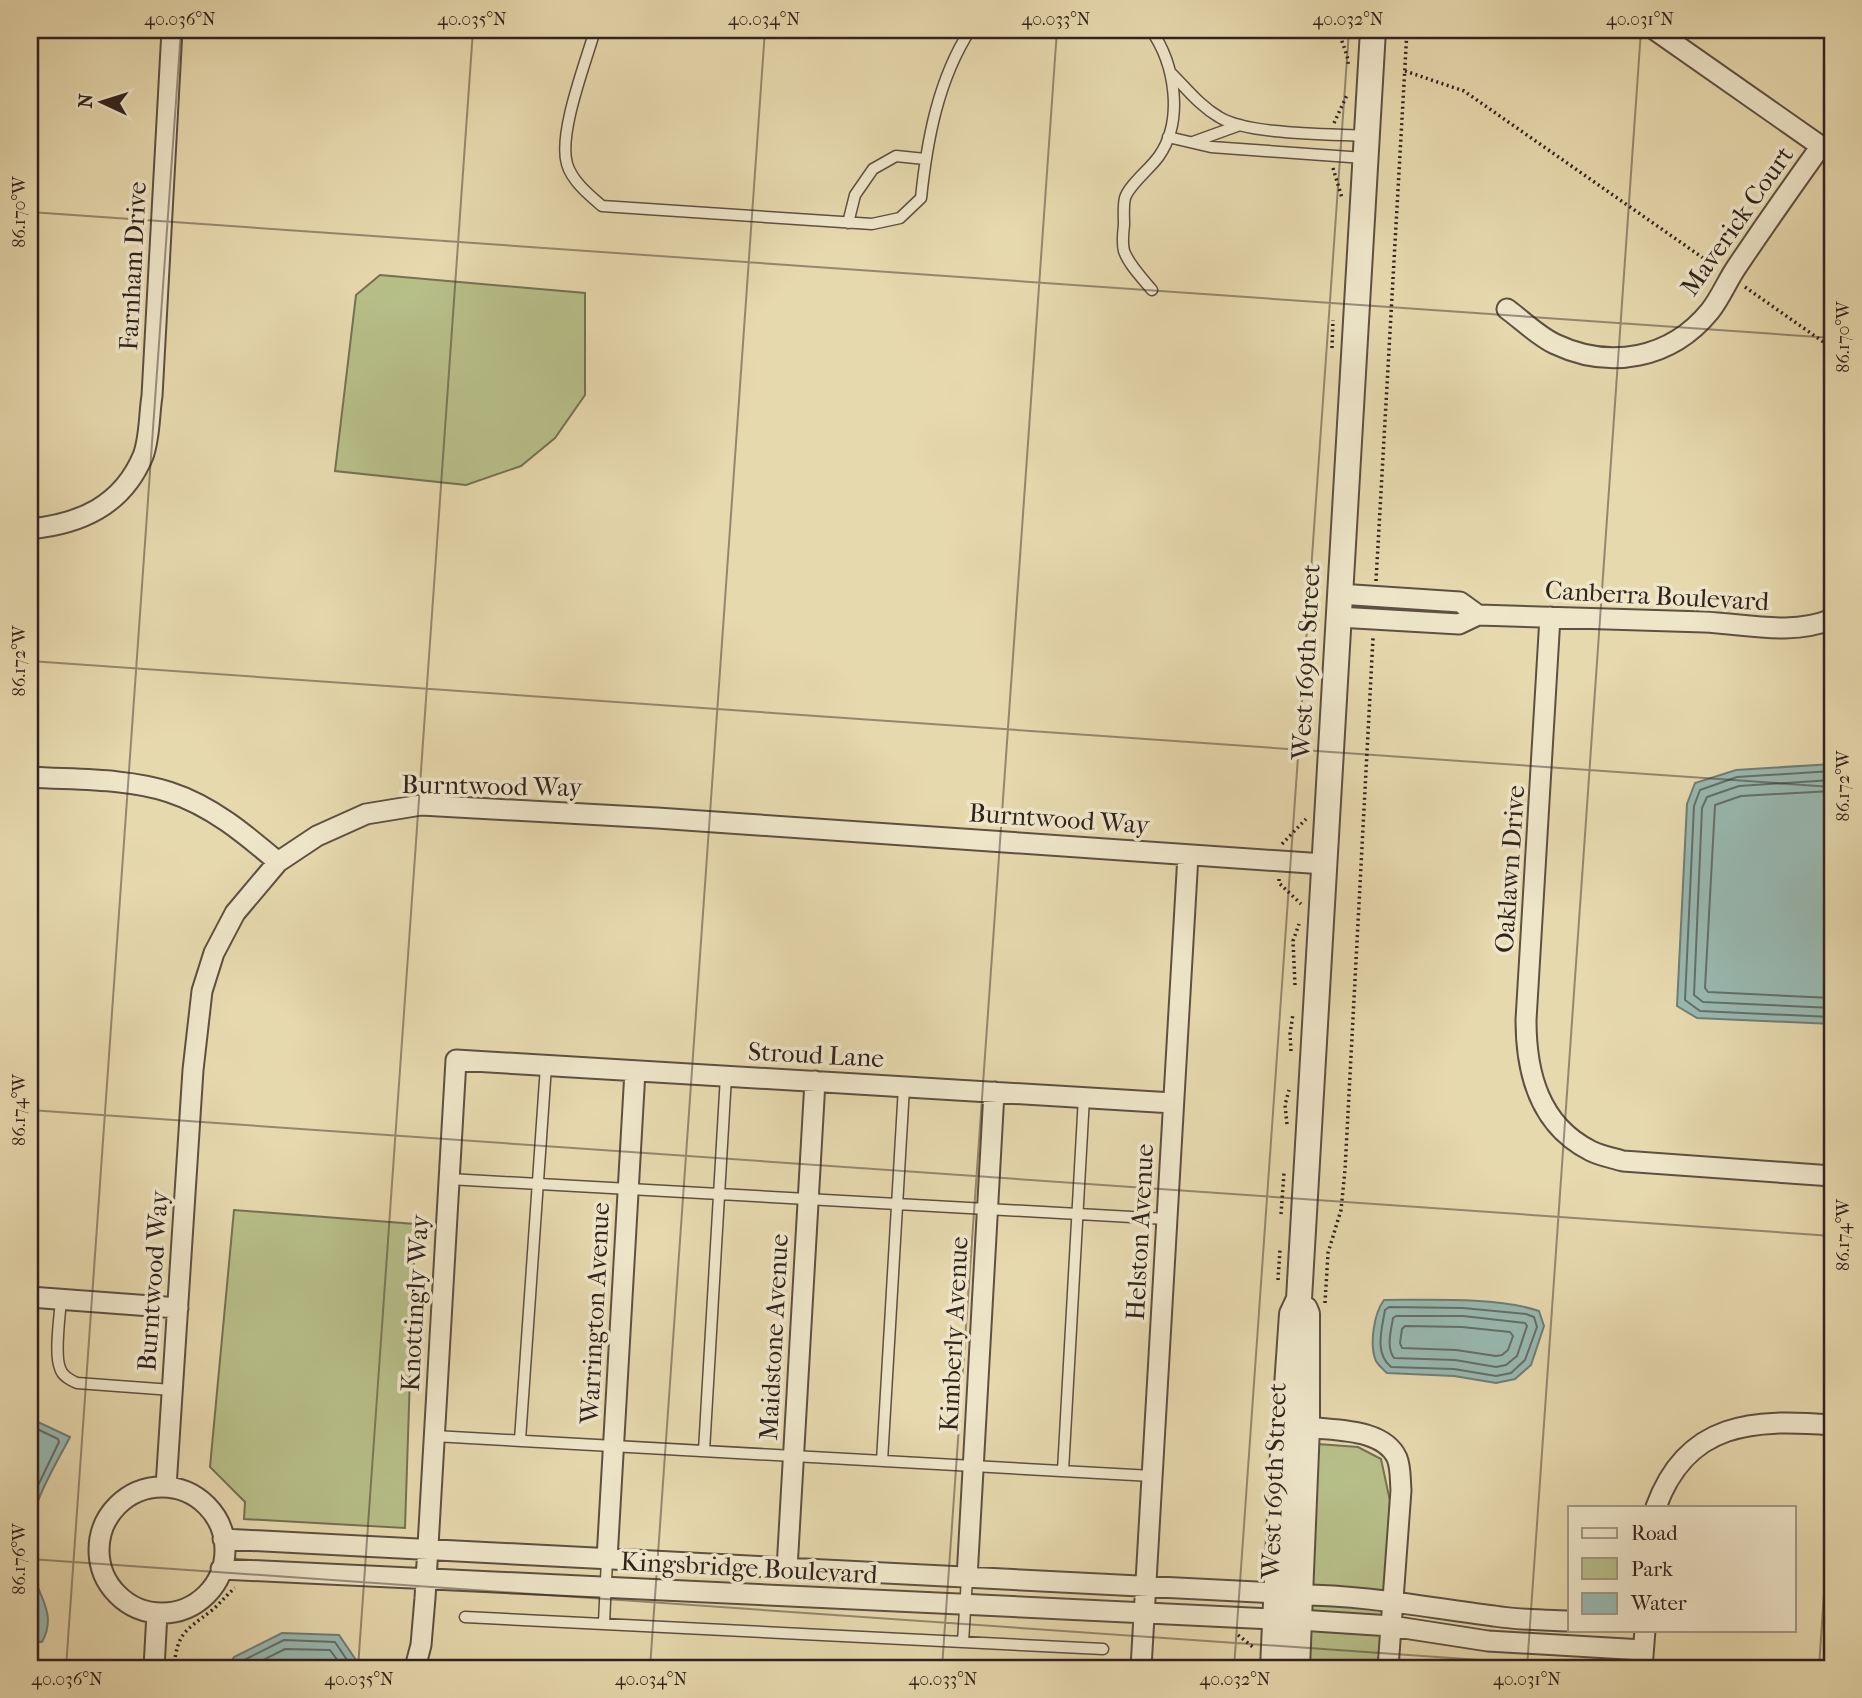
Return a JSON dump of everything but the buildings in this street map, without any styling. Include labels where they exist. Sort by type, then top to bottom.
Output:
[{"type":"street","name":"Farnham Drive","points":[[30,529],[57,526],[79,519],[117,496],[130,480],[144,454],[152,396],[172,30]]},
{"type":"street","name":"West 169th Street","points":[[1273,1668],[1292,1314],[1299,1298],[1373,30]]},
{"type":"street","points":[[1655,30],[1827,150]]},
{"type":"street","name":"Maverick Court","points":[[1507,309],[1553,344],[1586,355],[1612,359],[1641,357],[1667,345],[1692,329],[1711,310],[1730,276],[1827,150]]},
{"type":"street","name":"Canberra Boulevard","points":[[1339,606],[1459,624],[1478,615],[1708,622],[1781,628],[1812,625],[1832,619]]},
{"type":"street","name":"Oaklawn Drive","points":[[1550,617],[1526,1050],[1540,1101],[1567,1135],[1592,1151],[1623,1161],[1832,1176]]},
{"type":"street","points":[[30,777],[117,783],[170,793],[206,808],[239,829],[278,862]]},
{"type":"street","name":"Burntwood Way","points":[[166,1487],[192,1081],[202,991],[214,953],[234,913],[278,862],[341,823],[366,814],[421,805],[1324,864]]},
{"type":"street","name":"Helston Avenue","points":[[1141,1668],[1188,855]]},
{"type":"street","name":"Stroud Lane","points":[[456,1060],[1174,1102]]},
{"type":"street","name":"Knottingly Way","points":[[415,1668],[421,1645],[456,1060]]},
{"type":"street","name":"Warrington Avenue","points":[[607,1559],[635,1071]]},
{"type":"street","name":"Maidstone Avenue","points":[[787,1569],[815,1081]]},
{"type":"street","name":"Kimberly Avenue","points":[[967,1578],[994,1092]]},
{"type":"street","points":[[30,1297],[178,1308]]},
{"type":"street","name":"West 169th Street","points":[[1297,1668],[1307,1427],[1307,1314],[1299,1298]]},
{"type":"street","points":[[1656,1506],[1664,1484],[1690,1453],[1723,1431],[1749,1424],[1783,1422],[1832,1425]]},
{"type":"street","points":[[1307,1427],[1376,1438],[1390,1447],[1400,1466],[1401,1490],[1388,1668]]},
{"type":"street","points":[[166,1487],[192,1495],[204,1503],[219,1525],[223,1539],[221,1569],[209,1591],[190,1606],[174,1612],[157,1613],[140,1609],[124,1600],[111,1588],[99,1555],[100,1537],[117,1505],[148,1488],[166,1487]]},
{"type":"street","name":"Kingsbridge Boulevard","points":[[223,1539],[1276,1593]]},
{"type":"street","name":"Kingsbridge Boulevard","points":[[221,1569],[1274,1619]]},
{"type":"street","points":[[1300,1595],[1393,1601],[1497,1617],[1568,1621]]},
{"type":"street","points":[[154,1668],[157,1613]]},
{"type":"street","points":[[1299,1620],[1391,1626],[1488,1641],[1643,1659],[1645,1632]]},
{"type":"lane","points":[[595,30],[565,133],[567,164],[583,190],[602,205],[872,224],[900,218],[921,198],[925,159],[938,102],[962,42],[970,30]]},
{"type":"lane","points":[[1152,30],[1161,44],[1174,89],[1168,137],[1159,156],[1131,187],[1126,197],[1123,245],[1125,254],[1152,290]]},
{"type":"lane","points":[[1171,73],[1199,104],[1223,120],[1254,128],[1366,147]]},
{"type":"lane","points":[[1192,142],[1240,125]]},
{"type":"lane","points":[[1168,137],[1211,147],[1264,152],[1366,147]]},
{"type":"lane","points":[[848,223],[855,195],[873,169],[896,156],[925,159]]},
{"type":"lane","points":[[520,1440],[546,1066]]},
{"type":"lane","points":[[704,1451],[726,1076]]},
{"type":"lane","points":[[882,1461],[904,1087]]},
{"type":"lane","points":[[1063,1471],[1084,1097]]},
{"type":"lane","points":[[449,1179],[1167,1219]]},
{"type":"lane","points":[[61,1299],[58,1355],[60,1369],[67,1378],[77,1383],[172,1390]]},
{"type":"lane","points":[[434,1436],[1152,1476]]},
{"type":"lane","points":[[604,1623],[607,1559]]},
{"type":"lane","name":"Maidstone Avenue","points":[[786,1596],[787,1569]]},
{"type":"lane","points":[[962,1642],[967,1578]]},
{"type":"lane","points":[[1276,1593],[1300,1595]]},
{"type":"lane","points":[[465,1617],[1103,1649]]},
{"type":"lane","points":[[1274,1619],[1299,1620]]},
{"type":"path","points":[[1376,583],[1408,30]]},
{"type":"path","points":[[1405,71],[1464,91],[1832,348]]},
{"type":"path","points":[[1378,334],[1390,335]]},
{"type":"path","points":[[1326,1312],[1328,1253],[1341,1210],[1345,1170],[1373,633]]},
{"type":"green space","points":[[380,275],[585,293],[585,395],[555,438],[521,466],[466,485],[335,471],[356,295]]},
{"type":"green space","points":[[234,1210],[415,1224],[405,1528],[244,1519],[245,1502],[210,1467]]},
{"type":"green space","points":[[1318,1444],[1358,1447],[1381,1459],[1390,1501],[1381,1668],[1303,1668]]},
{"type":"water","points":[[1832,764],[1832,1024],[1697,1018],[1677,1006],[1687,804],[1695,783],[1736,770]]},
{"type":"water","points":[[1384,1300],[1504,1303],[1539,1311],[1544,1326],[1531,1365],[1515,1379],[1496,1383],[1454,1376],[1387,1373],[1376,1361],[1373,1347],[1375,1321]]},
{"type":"water","points":[[30,1422],[38,1422],[70,1437],[38,1501],[30,1542]]},
{"type":"water","points":[[30,1560],[45,1604],[48,1622],[42,1642],[30,1641]]},
{"type":"water","points":[[282,1633],[339,1635],[356,1660],[352,1668],[227,1668],[234,1657]]}]
